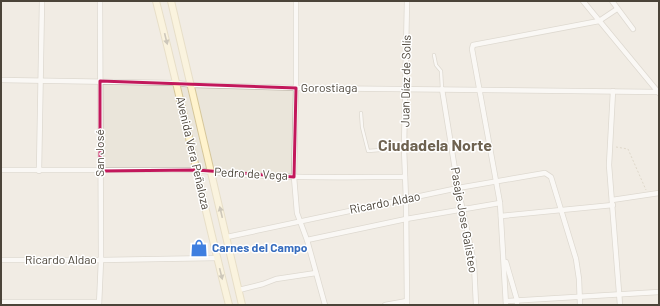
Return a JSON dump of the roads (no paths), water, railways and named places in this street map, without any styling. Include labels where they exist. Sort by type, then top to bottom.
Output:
[{"type":"main road","name":"Avenida Vera Peñaloza","points":[[156,1],[177,83],[228,305]]},
{"type":"main road","name":"Avenida Vera Peñaloza","points":[[171,1],[242,305]]},
{"type":"street","points":[[39,171],[42,1]]},
{"type":"street","name":"San José","points":[[100,1],[100,304]]},
{"type":"street","points":[[296,1],[294,176],[297,213],[301,220],[325,305]]},
{"type":"street","name":"Juan Díaz de Solís","points":[[407,303],[404,148],[408,1]]},
{"type":"street","points":[[583,1],[658,92]]},
{"type":"street","points":[[612,1],[633,29]]},
{"type":"street","points":[[618,9],[599,21],[477,43],[473,45],[472,49],[500,203],[506,303],[580,296],[659,292]]},
{"type":"street","name":"Gorostiaga","points":[[1,80],[177,83],[192,86],[296,88],[406,88],[658,92]]},
{"type":"street","name":"Pasaje Jose Galisteo","points":[[442,89],[458,188],[474,263],[476,305]]},
{"type":"street","points":[[613,91],[609,165],[620,305]]},
{"type":"street","name":"Pedro de Vega","points":[[1,170],[196,170],[294,176],[405,177]]},
{"type":"street","name":"Ricardo Aldao","points":[[226,236],[406,200],[458,188],[545,173],[551,177],[559,209]]},
{"type":"street","points":[[501,216],[612,202],[659,192]]},
{"type":"street","points":[[307,240],[406,219],[500,203]]},
{"type":"street","points":[[559,209],[576,259],[579,278],[580,305]]},
{"type":"street","points":[[503,254],[517,302]]},
{"type":"street","name":"Ricardo Aldao","points":[[1,260],[217,258]]},
{"type":"street","points":[[239,290],[282,278],[316,273]]},
{"type":"street","points":[[1,302],[100,304]]},
{"type":"street","points":[[385,305],[407,303]]},
{"type":"lane","points":[[434,55],[436,64],[441,71],[442,89]]},
{"type":"lane","points":[[361,113],[362,127],[368,151],[404,148]]},
{"type":"place","name":"Carnes del Campo","points":[[199,248]]},
{"type":"district","name":"Ciudadela Norte","points":[[435,145]]}]
